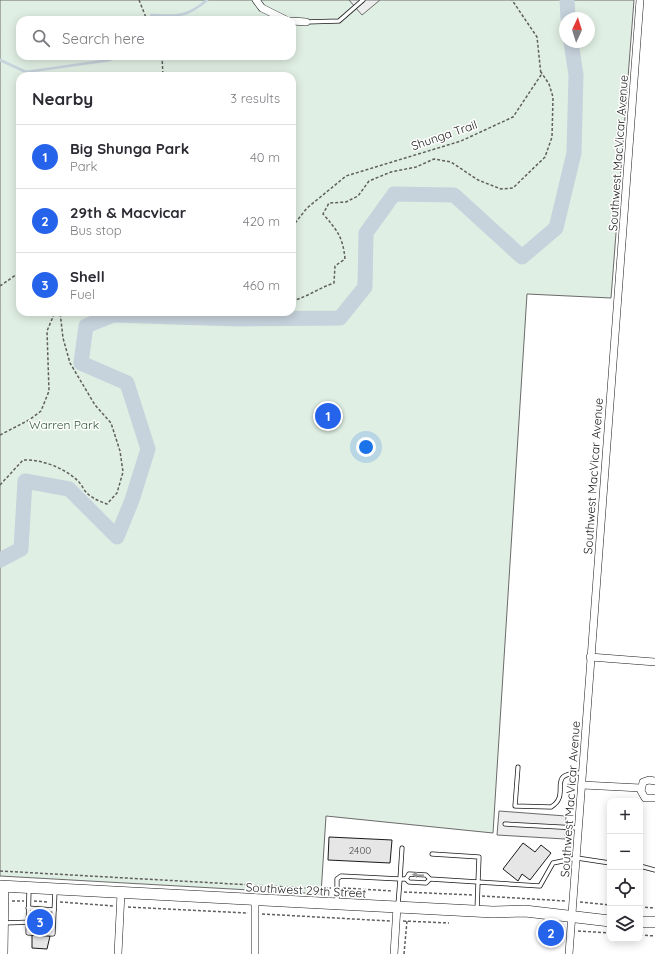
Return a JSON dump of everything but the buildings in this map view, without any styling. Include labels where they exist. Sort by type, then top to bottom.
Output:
[{"type":"main road","name":"Southwest 29th Street","points":[[2,886],[477,911],[525,911],[607,921]]},
{"type":"main road","points":[[643,922],[655,922]]},
{"type":"street","points":[[256,0],[262,8],[278,16]]},
{"type":"street","name":"Southwest MacVicar Avenue","points":[[569,954],[640,0]]},
{"type":"street","points":[[296,21],[306,22]]},
{"type":"street","points":[[590,657],[655,662]]},
{"type":"street","points":[[641,788],[646,781],[655,781]]},
{"type":"street","points":[[582,785],[641,788]]},
{"type":"street","points":[[641,788],[645,798],[655,798]]},
{"type":"street","points":[[2,886],[5,900],[3,954]]},
{"type":"street","points":[[118,954],[121,893]]},
{"type":"street","points":[[255,900],[255,954]]},
{"type":"street","points":[[394,954],[397,907]]},
{"type":"lane","points":[[306,22],[340,21],[361,1]]},
{"type":"lane","points":[[518,767],[515,806],[551,807],[556,804],[560,798],[561,780],[564,775],[568,773],[583,774]]},
{"type":"lane","points":[[505,824],[579,828]]},
{"type":"lane","points":[[397,907],[402,848]]},
{"type":"lane","points":[[432,854],[479,857],[477,911]]},
{"type":"lane","points":[[406,879],[409,874],[426,875],[430,879],[540,886],[553,863],[576,858],[607,863]]},
{"type":"lane","points":[[643,867],[655,870]]},
{"type":"lane","points":[[337,904],[337,880],[341,876],[406,879],[409,882],[426,883],[430,879]]},
{"type":"lane","points":[[29,888],[28,933],[53,934],[55,889]]},
{"type":"lane","points":[[28,908],[54,910]]},
{"type":"lane","points":[[3,922],[34,922]]},
{"type":"lane","points":[[47,923],[53,923]]},
{"type":"path","points":[[139,0],[145,16]]},
{"type":"path","points":[[296,300],[304,298],[320,288],[334,284],[335,266],[345,259],[343,242],[333,225],[323,214],[329,203],[346,202],[358,196],[370,181],[390,172],[416,167],[434,159],[451,162],[478,180],[501,189],[513,188],[545,157],[552,137],[553,97],[549,84],[540,72],[537,38],[512,0]]},
{"type":"path","points":[[162,60],[163,72]]},
{"type":"path","name":"Shunga Trail","points":[[296,222],[307,208],[346,176],[461,141],[512,117],[541,75],[540,72]]},
{"type":"path","points":[[0,286],[16,275]]},
{"type":"path","points":[[0,435],[29,420],[41,411],[48,391],[47,331],[53,316]]},
{"type":"path","points":[[0,485],[23,460],[35,459],[62,470],[79,481],[85,491],[94,499],[107,504],[117,493],[123,472],[120,451],[111,423],[95,405],[70,363],[63,338],[60,316]]},
{"type":"path","points":[[0,871],[259,886],[399,891],[607,905]]},
{"type":"path","points":[[5,900],[449,923]]},
{"type":"path","points":[[643,907],[655,908]]},
{"type":"path","points":[[404,954],[407,921]]},
{"type":"path","points":[[551,932],[554,929],[607,933]]},
{"type":"path","points":[[643,935],[655,936]]},
{"type":"green space","name":"Warren Park","points":[[0,0],[634,0],[611,298],[527,294],[493,833],[326,816],[321,894],[0,876]]},
{"type":"shaded area","points":[[349,0],[380,0],[362,15]]},
{"type":"shaded area","points":[[499,811],[566,816],[565,839],[497,835]]},
{"type":"waterway","points":[[151,15],[181,15],[200,6],[207,0]]},
{"type":"waterway","points":[[567,0],[568,12]]},
{"type":"waterway","points":[[144,316],[239,319],[340,318],[365,287],[366,233],[394,194],[454,195],[522,257],[556,228],[574,153],[576,75],[572,48]]},
{"type":"waterway","points":[[0,60],[26,72]]},
{"type":"waterway","points":[[26,72],[110,60]]},
{"type":"waterway","points":[[0,560],[21,549],[25,481],[69,489],[117,537],[132,500],[148,449],[127,383],[81,363],[86,326],[111,316]]},
{"type":"place","name":"Big Shunga Park","points":[[328,416]]},
{"type":"place","name":"Shell","points":[[40,922]]},
{"type":"place","name":"29th & Macvicar","points":[[551,933]]}]
